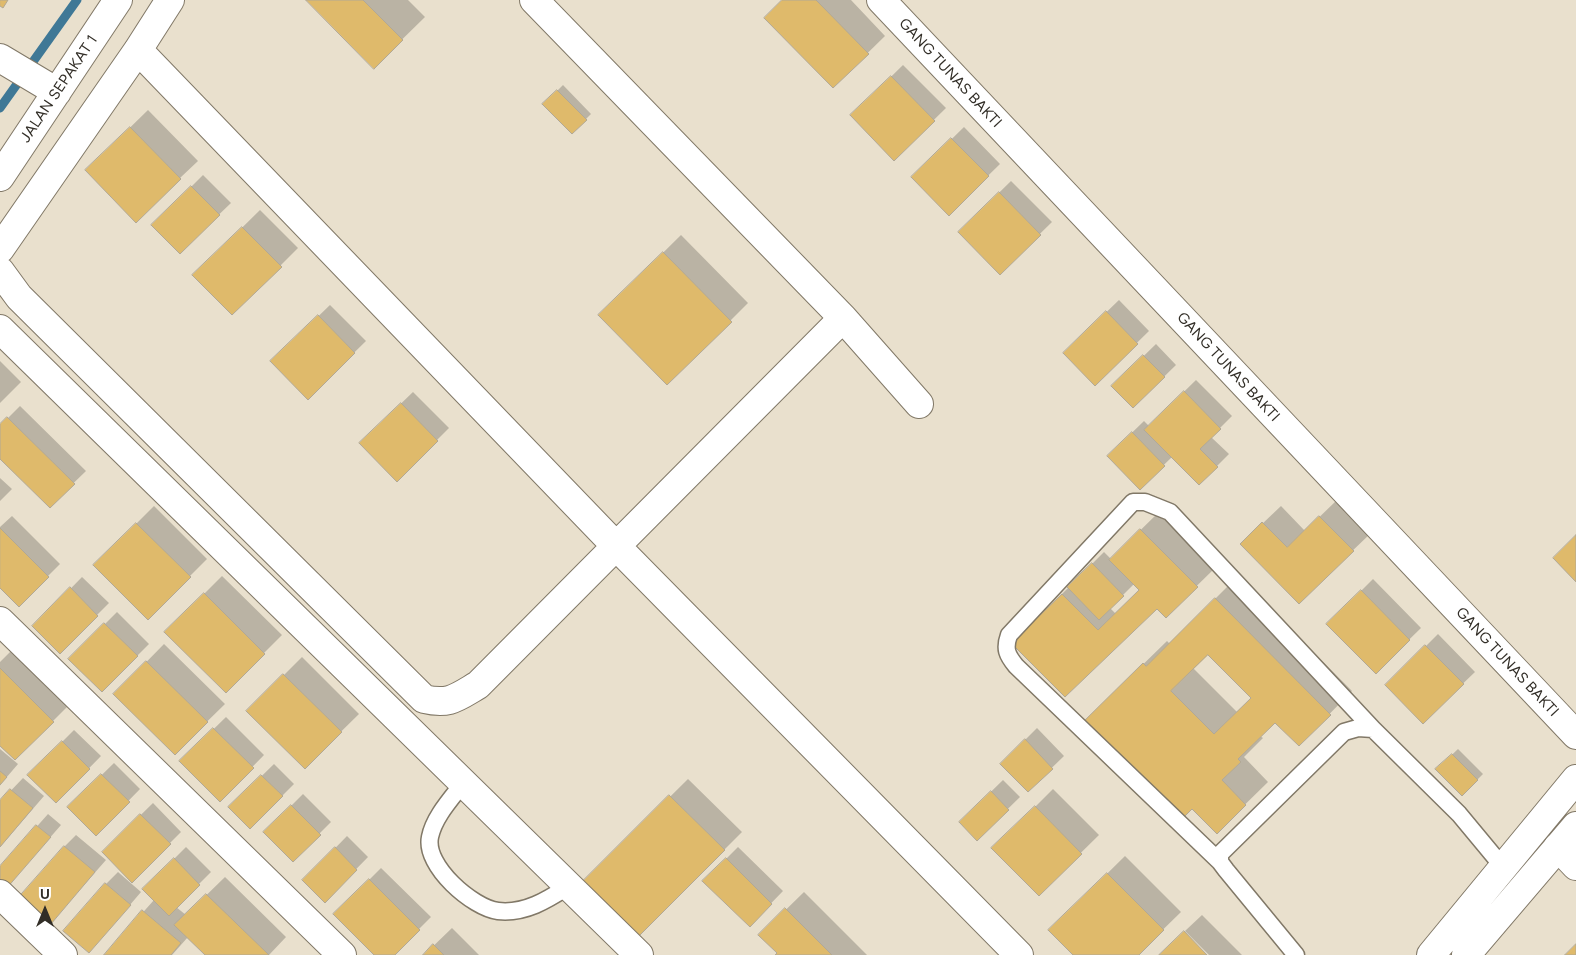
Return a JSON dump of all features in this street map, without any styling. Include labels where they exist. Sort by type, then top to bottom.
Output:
[{"type":"street","name":"JALAN SEPAKAT 1","points":[[0,177],[46,86],[118,0]]},
{"type":"street","points":[[0,250],[138,50],[170,0]]},
{"type":"street","points":[[534,0],[843,318],[919,404]]},
{"type":"street","name":"GANG TUNAS BAKTI","points":[[881,0],[1576,735]]},
{"type":"street","points":[[138,50],[616,546],[1018,955]]},
{"type":"street","points":[[2,59],[46,86]]},
{"type":"street","points":[[0,271],[19,297],[424,699],[437,702],[451,702],[478,685],[843,318]]},
{"type":"street","points":[[0,329],[639,955]]},
{"type":"street","points":[[0,622],[342,955]]},
{"type":"street","points":[[1431,955],[1576,779]]},
{"type":"street","points":[[1466,955],[1567,857],[1576,826]]},
{"type":"street","points":[[0,894],[63,955]]},
{"type":"lane","points":[[1296,955],[1220,862],[1016,666],[1006,653],[1005,645],[1009,635],[1133,502],[1145,502],[1170,512],[1373,729],[1459,814],[1502,867]]},
{"type":"lane","points":[[1220,862],[1220,854],[1344,732],[1358,728],[1373,729]]},
{"type":"lane","points":[[464,782],[435,821],[429,839],[431,856],[444,877],[484,907],[498,911],[522,909],[543,903],[569,886]]},
{"type":"building","points":[[0,0],[8,0],[3,8],[0,6]]},
{"type":"building","points":[[306,0],[363,0],[403,40],[374,69]]},
{"type":"building","points":[[782,0],[816,0],[869,54],[833,88],[764,18]]},
{"type":"building","points":[[891,76],[935,121],[894,161],[850,115]]},
{"type":"building","points":[[557,90],[587,120],[572,134],[542,104]]},
{"type":"building","points":[[130,127],[181,179],[136,223],[85,170]]},
{"type":"building","points":[[951,138],[989,176],[949,216],[911,177]]},
{"type":"building","points":[[191,186],[220,215],[180,254],[151,225]]},
{"type":"building","points":[[999,192],[1041,235],[1000,275],[958,232]]},
{"type":"building","points":[[242,227],[282,267],[232,315],[192,275]]},
{"type":"building","points":[[663,252],[732,322],[667,385],[598,315]]},
{"type":"building","points":[[1106,311],[1138,344],[1095,386],[1063,353]]},
{"type":"building","points":[[318,315],[355,353],[308,400],[270,361]]},
{"type":"building","points":[[1143,355],[1165,377],[1133,408],[1111,386]]},
{"type":"building","points":[[1184,391],[1221,429],[1200,449],[1218,467],[1199,485],[1144,430]]},
{"type":"building","points":[[401,403],[438,441],[397,482],[359,443]]},
{"type":"building","points":[[7,417],[75,484],[50,508],[0,459],[0,424]]},
{"type":"building","points":[[1132,432],[1165,466],[1140,490],[1107,456]]},
{"type":"building","points":[[1319,516],[1354,551],[1299,604],[1240,544],[1262,522],[1287,547]]},
{"type":"building","points":[[136,523],[191,577],[148,620],[93,565]]},
{"type":"building","points":[[0,528],[49,577],[19,607],[0,588]]},
{"type":"building","points":[[1140,529],[1198,587],[1166,618],[1157,609],[1065,697],[1011,643],[1062,594],[1098,630],[1139,590],[1109,560]]},
{"type":"building","points":[[1576,535],[1576,582],[1553,558]]},
{"type":"building","points":[[1092,563],[1124,596],[1099,620],[1067,587]]},
{"type":"building","points":[[70,587],[98,616],[60,654],[32,626]]},
{"type":"building","points":[[1361,590],[1410,640],[1376,674],[1326,624]]},
{"type":"building","points":[[204,593],[265,654],[226,693],[164,632]]},
{"type":"building","points":[[1215,598],[1331,715],[1299,746],[1275,723],[1238,759],[1241,762],[1222,780],[1246,805],[1217,834],[1192,809],[1175,826],[1078,727],[1143,663],[1146,666]],"holes":[[[1208,655],[1251,698],[1214,734],[1171,691]]]},
{"type":"building","points":[[104,623],[138,656],[102,692],[68,659]]},
{"type":"building","points":[[1425,645],[1464,684],[1423,724],[1385,685]]},
{"type":"building","points":[[146,661],[208,722],[175,755],[113,694]]},
{"type":"building","points":[[0,668],[54,722],[15,760],[0,746]]},
{"type":"building","points":[[283,674],[342,732],[305,769],[246,711]]},
{"type":"building","points":[[213,728],[254,768],[220,802],[179,761]]},
{"type":"building","points":[[1025,739],[1053,769],[1028,792],[1000,764]]},
{"type":"building","points":[[62,741],[90,769],[56,803],[27,775]]},
{"type":"building","points":[[1452,754],[1478,780],[1462,796],[1435,769]]},
{"type":"building","points":[[0,771],[7,777],[0,785]]},
{"type":"building","points":[[101,774],[130,802],[96,836],[67,807]]},
{"type":"building","points":[[261,775],[283,796],[250,829],[228,807]]},
{"type":"building","points":[[10,789],[33,808],[0,847],[0,800]]},
{"type":"building","points":[[991,791],[1009,810],[977,841],[959,822]]},
{"type":"building","points":[[669,795],[725,850],[633,942],[577,887]]},
{"type":"building","points":[[291,805],[321,835],[293,862],[263,832]]},
{"type":"building","points":[[1035,806],[1082,854],[1039,896],[991,848]]},
{"type":"building","points":[[140,814],[171,844],[132,883],[102,852]]},
{"type":"building","points":[[36,825],[51,837],[6,889],[0,884],[0,866]]},
{"type":"building","points":[[64,846],[95,872],[51,924],[19,897]]},
{"type":"building","points":[[335,847],[357,870],[325,903],[302,880]]},
{"type":"building","points":[[174,858],[200,885],[169,916],[142,889]]},
{"type":"building","points":[[726,858],[772,904],[750,927],[702,881]]},
{"type":"building","points":[[1107,873],[1164,930],[1139,955],[1073,955],[1048,930]]},
{"type":"building","points":[[369,879],[420,930],[395,955],[374,955],[333,914]]},
{"type":"building","points":[[105,883],[131,905],[89,953],[63,931]]},
{"type":"building","points":[[206,894],[269,955],[205,955],[174,925]]},
{"type":"building","points":[[785,908],[832,955],[775,955],[777,953],[758,935]]},
{"type":"building","points":[[142,910],[181,943],[171,955],[104,955]]},
{"type":"building","points":[[1184,931],[1207,955],[1159,955]]},
{"type":"building","points":[[433,944],[444,955],[423,955]]},
{"type":"building","points":[[1576,944],[1576,955],[1565,955]]},
{"type":"waterway","points":[[0,108],[77,0]]}]
